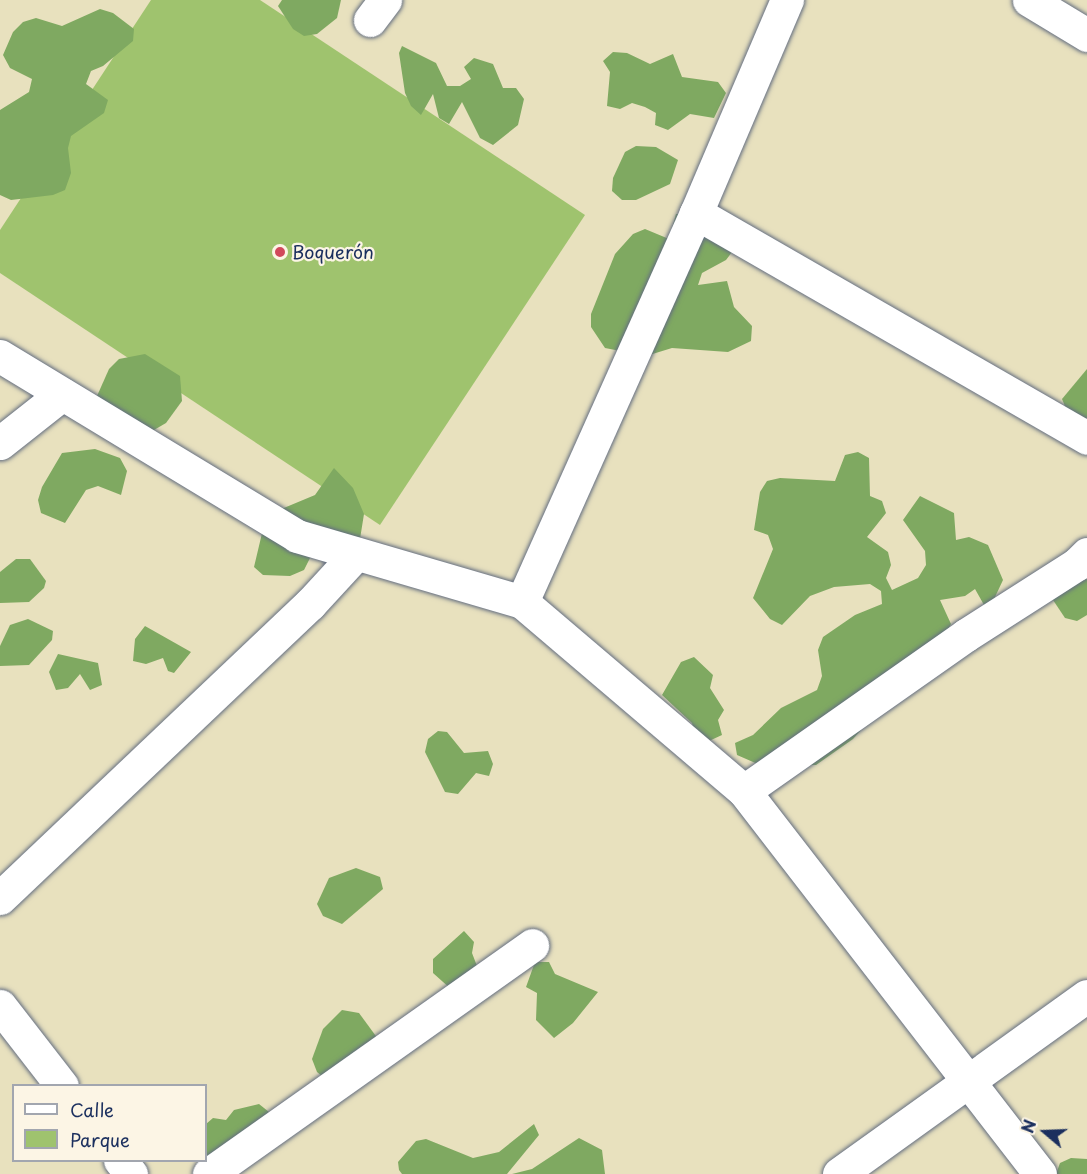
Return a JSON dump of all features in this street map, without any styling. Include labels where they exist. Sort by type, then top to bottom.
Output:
[{"type":"street","points":[[522,602],[696,213],[787,0]]},
{"type":"street","points":[[1029,0],[1087,35]]},
{"type":"street","points":[[696,213],[1087,438]]},
{"type":"street","points":[[0,356],[297,536],[522,602],[744,791],[1040,1174]]},
{"type":"street","points":[[0,442],[62,393]]},
{"type":"street","points":[[0,898],[310,604],[356,554]]},
{"type":"street","points":[[744,791],[1087,554]]},
{"type":"street","points":[[209,1174],[532,945]]},
{"type":"street","points":[[839,1174],[1087,996]]},
{"type":"street","points":[[0,1006],[60,1084]]},
{"type":"street","points":[[121,1162],[131,1174]]},
{"type":"green space","name":"Boquerón","points":[[151,0],[260,0],[585,215],[380,525],[0,273],[0,230]]},
{"type":"green space","points":[[282,0],[341,0],[337,18],[317,34],[304,36],[293,29],[278,6]]},
{"type":"green space","points":[[100,9],[113,13],[134,29],[133,41],[103,66],[91,71],[86,84],[108,100],[104,113],[71,136],[68,148],[71,173],[65,190],[53,195],[11,200],[0,195],[0,110],[29,92],[32,79],[10,68],[3,55],[13,32],[23,22],[36,18],[62,26]]},
{"type":"green space","points":[[402,46],[436,63],[447,86],[460,86],[471,79],[464,67],[474,58],[493,64],[503,88],[516,88],[524,99],[518,125],[493,145],[480,138],[462,102],[449,124],[439,118],[433,94],[421,115],[411,106],[405,93],[399,53]]},
{"type":"green space","points":[[613,52],[627,53],[650,64],[673,54],[682,77],[718,82],[726,93],[714,118],[690,114],[668,130],[655,125],[656,113],[645,107],[632,103],[620,109],[607,106],[610,72],[603,61]]},
{"type":"green space","points":[[636,146],[656,147],[678,160],[670,184],[636,200],[622,200],[612,191],[613,178],[625,152]]},
{"type":"green space","points":[[710,213],[735,248],[726,260],[702,273],[698,285],[727,281],[734,307],[752,326],[751,341],[728,352],[672,348],[646,356],[605,348],[591,327],[591,314],[615,254],[633,234],[645,229],[669,239],[676,214]]},
{"type":"green space","points":[[145,354],[180,376],[182,401],[166,423],[142,437],[97,396],[109,369],[119,359]]},
{"type":"green space","points":[[1087,369],[1087,418],[1079,418],[1067,411],[1062,399]]},
{"type":"green space","points":[[95,449],[120,458],[127,471],[121,495],[98,486],[86,490],[65,523],[41,513],[38,500],[42,487],[62,453]]},
{"type":"green space","points":[[858,452],[869,458],[870,496],[882,501],[886,513],[867,537],[888,552],[891,565],[886,578],[892,590],[918,578],[926,565],[925,551],[903,520],[920,496],[954,513],[956,540],[969,537],[988,545],[1003,580],[988,612],[975,589],[965,596],[940,600],[951,624],[939,646],[856,718],[861,730],[853,739],[816,765],[760,765],[737,755],[735,743],[753,735],[781,708],[817,690],[822,676],[818,650],[823,637],[855,615],[882,604],[881,591],[870,584],[834,587],[810,596],[782,625],[770,619],[753,598],[773,549],[768,535],[754,530],[760,492],[767,481],[780,478],[835,481],[845,455]]},
{"type":"green space","points":[[334,468],[353,488],[364,514],[360,539],[338,558],[310,558],[304,570],[290,576],[263,575],[254,567],[263,529],[279,510],[315,495]]},
{"type":"green space","points":[[16,559],[30,559],[46,581],[44,588],[29,602],[0,603],[0,572]]},
{"type":"green space","points":[[1087,579],[1087,615],[1077,621],[1065,618],[1051,597],[1058,589]]},
{"type":"green space","points":[[28,619],[53,631],[52,640],[29,665],[0,666],[0,646],[10,625]]},
{"type":"green space","points":[[145,626],[191,652],[174,673],[168,671],[163,658],[146,664],[133,661],[135,639]]},
{"type":"green space","points":[[58,654],[98,663],[102,685],[90,690],[80,674],[68,688],[56,690],[49,672]]},
{"type":"green space","points":[[694,657],[713,675],[710,688],[724,710],[718,720],[722,735],[709,741],[695,736],[692,723],[662,695],[681,662]]},
{"type":"green space","points":[[438,731],[447,732],[464,753],[488,751],[493,764],[489,776],[476,773],[458,794],[445,792],[425,752],[428,739]]},
{"type":"green space","points":[[356,868],[380,877],[383,889],[342,924],[323,916],[317,904],[329,878]]},
{"type":"green space","points":[[464,931],[474,942],[472,953],[477,966],[452,990],[433,973],[433,959]]},
{"type":"green space","points":[[535,962],[549,962],[555,974],[598,992],[573,1023],[554,1038],[536,1020],[537,993],[526,987]]},
{"type":"green space","points":[[342,1010],[359,1013],[381,1043],[329,1082],[317,1072],[312,1059],[323,1029]]},
{"type":"green space","points":[[259,1104],[269,1112],[207,1159],[207,1123],[213,1118],[226,1120],[234,1110]]},
{"type":"green space","points":[[534,1124],[539,1135],[507,1174],[402,1174],[399,1170],[398,1162],[416,1141],[426,1139],[473,1158],[499,1152]]},
{"type":"green space","points":[[579,1138],[602,1150],[605,1174],[512,1174],[532,1169]]},
{"type":"green space","points":[[1071,1158],[1087,1159],[1087,1174],[1056,1174],[1060,1163]]},
{"type":"place","name":"Boquerón","points":[[280,252]]}]
